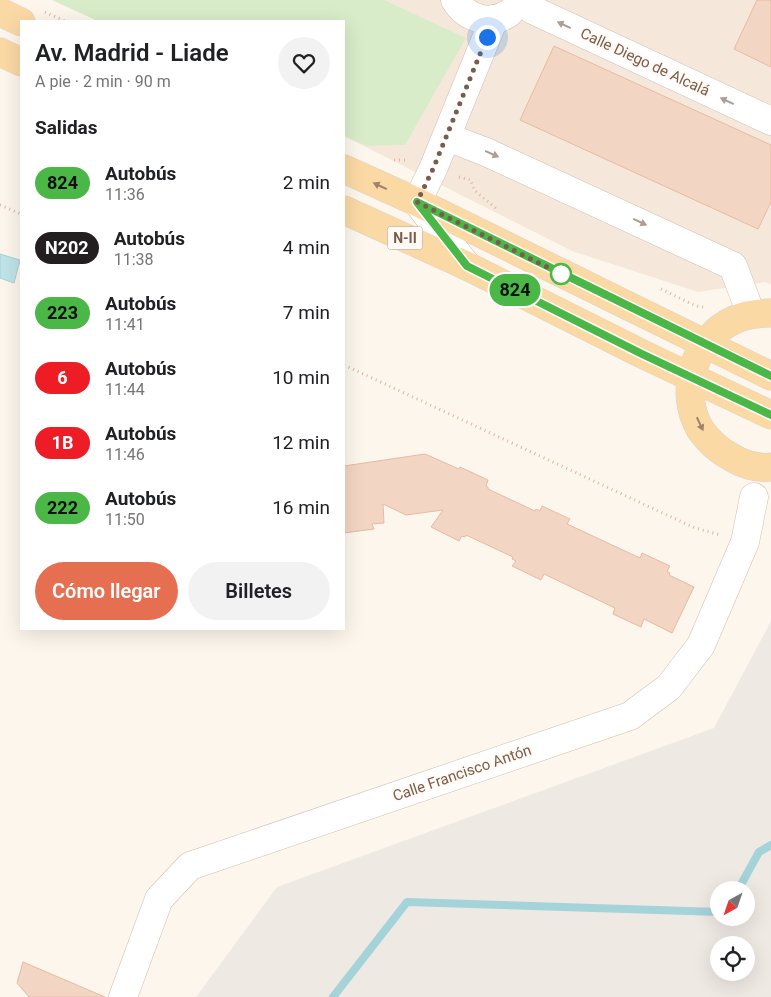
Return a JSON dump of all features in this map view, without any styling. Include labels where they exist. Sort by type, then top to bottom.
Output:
[{"type":"main road","points":[[0,12],[20,22]]},
{"type":"main road","points":[[0,52],[20,62]]},
{"type":"main road","name":"N-II","points":[[345,169],[417,202],[771,376]]},
{"type":"main road","name":"N-II","points":[[345,210],[467,266],[771,415]]},
{"type":"main road","points":[[756,309],[728,323],[718,330],[705,344],[696,360],[691,377],[691,403],[700,428],[716,449],[739,462],[765,468],[771,467]]},
{"type":"street","points":[[451,0],[472,16],[483,20],[504,16],[513,10],[520,1]]},
{"type":"street","name":"Calle Diego de Alcalá","points":[[520,1],[533,10],[771,122]]},
{"type":"street","points":[[467,266],[417,202],[447,137],[494,19]]},
{"type":"street","points":[[447,137],[486,152],[733,266],[756,309]]},
{"type":"street","name":"Calle Francisco Antón","points":[[123,997],[159,898],[190,866],[630,716],[669,687],[702,645],[745,542],[754,497]]},
{"type":"path","points":[[390,161],[406,160],[471,180],[474,190],[499,210]]},
{"type":"path","points":[[0,204],[20,214]]},
{"type":"path","points":[[660,289],[696,306],[718,310],[756,309]]},
{"type":"path","points":[[345,365],[695,528],[745,542]]},
{"type":"shaded area","points":[[52,0],[771,0],[771,285],[766,282],[698,292],[572,251],[345,137],[345,20],[96,20]]},
{"type":"shaded area","points":[[771,621],[771,997],[196,997],[277,887],[714,728]]},
{"type":"green space","points":[[52,0],[384,0],[466,38],[405,145],[367,146],[345,136],[345,20],[96,20]]},
{"type":"water","points":[[0,254],[20,260],[14,283],[0,278]]},
{"type":"building","points":[[757,0],[771,0],[771,67],[734,49]]},
{"type":"building","points":[[554,46],[771,145],[771,202],[758,229],[520,120]]},
{"type":"building","points":[[425,454],[488,480],[486,486],[488,489],[535,511],[536,509],[540,511],[542,506],[570,519],[567,524],[640,558],[642,553],[670,566],[667,571],[670,573],[669,575],[694,587],[672,633],[644,619],[641,627],[613,614],[615,608],[544,574],[541,580],[512,566],[516,561],[512,559],[513,557],[466,535],[465,537],[462,536],[459,541],[431,527],[443,510],[406,515],[383,504],[384,523],[372,524],[374,529],[345,533],[345,466]]},
{"type":"building","points":[[23,962],[105,997],[29,997],[17,983]]},
{"type":"waterway","points":[[743,881],[759,852],[771,845]]},
{"type":"waterway","points":[[333,997],[407,902],[710,912]]},
{"type":"bus line","name":"824","points":[[771,376],[417,202],[467,266],[642,354],[771,415]]},
{"type":"route","points":[[487,37],[433,169],[417,202],[565,276],[561,274]]}]
